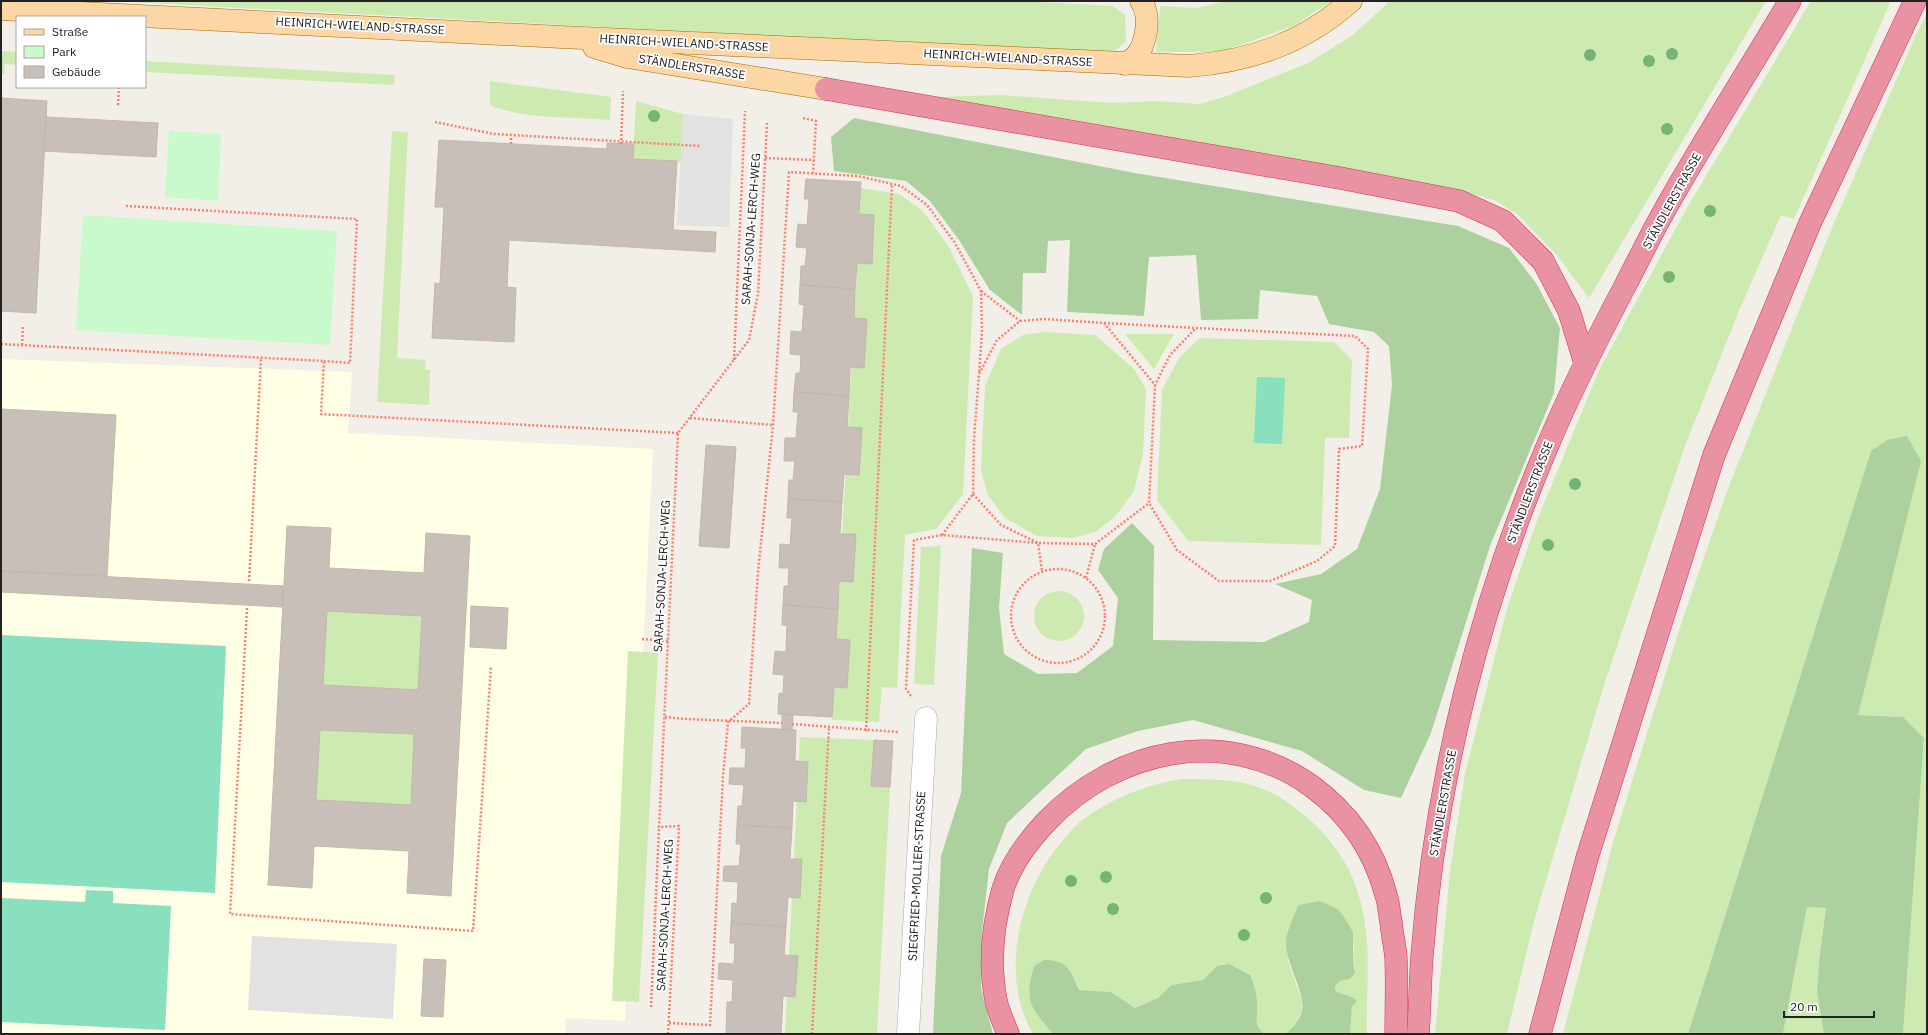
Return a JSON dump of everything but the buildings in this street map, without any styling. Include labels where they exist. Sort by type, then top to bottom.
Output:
[{"type":"highway","name":"STÄNDLERSTRASSE","points":[[1418,1034],[1422,955],[1432,867],[1448,772],[1467,683],[1518,521],[1547,447],[1585,363],[1670,199],[1790,1]]},
{"type":"highway","points":[[1540,1034],[1587,858],[1714,455],[1810,223],[1916,1]]},
{"type":"highway","points":[[826,89],[1333,176],[1459,202],[1503,222],[1543,261],[1569,311],[1585,363]]},
{"type":"highway","points":[[1008,1034],[996,1001],[992,960],[996,923],[1004,888],[1017,860],[1034,835],[1058,809],[1084,788],[1107,775],[1130,765],[1162,755],[1195,751],[1220,751],[1252,757],[1300,778],[1323,794],[1342,811],[1358,832],[1370,851],[1387,895],[1396,957],[1396,1034]]},
{"type":"main road","points":[[1125,64],[1135,57],[1142,46],[1146,28],[1146,15],[1141,1]]},
{"type":"main road","name":"HEINRICH-WIELAND-STRASSE","points":[[1,8],[560,37],[1189,66],[1217,64],[1255,55],[1289,43],[1315,28],[1351,1]]},
{"type":"main road","name":"STÄNDLERSTRASSE","points":[[560,37],[627,57],[826,89]]},
{"type":"street","name":"SIEGFRIED-MOLLIER-STRASSE","points":[[908,1034],[925,726]]},
{"type":"path","points":[[118,105],[119,88]]},
{"type":"path","points":[[621,143],[622,92]]},
{"type":"path","points":[[734,361],[745,111]]},
{"type":"path","points":[[803,118],[816,121],[813,173]]},
{"type":"path","points":[[435,122],[494,134],[512,136],[621,143],[700,146]]},
{"type":"path","name":"SARAH-SONJA-LERCH-WEG","points":[[668,1034],[679,826],[659,827],[678,433],[749,340],[758,294],[767,123]]},
{"type":"path","points":[[511,144],[512,136]]},
{"type":"path","points":[[765,158],[814,160]]},
{"type":"path","points":[[669,1023],[710,1025],[723,783],[728,722],[749,704],[758,572],[773,425],[789,172],[858,176],[901,186],[927,205],[955,243],[980,291],[982,331],[974,438],[973,494],[942,535]]},
{"type":"path","points":[[866,731],[892,184]]},
{"type":"path","points":[[1,344],[350,363],[357,219],[126,206]]},
{"type":"path","points":[[980,291],[1020,321]]},
{"type":"path","points":[[979,374],[997,340],[1020,321],[1044,319],[1355,336],[1368,349],[1362,446],[1339,449],[1335,546],[1317,561],[1270,581],[1219,581],[1177,550],[1149,504],[1155,385],[1170,355],[1196,328]]},
{"type":"path","points":[[1104,323],[1155,385]]},
{"type":"path","points":[[22,345],[23,326]]},
{"type":"path","points":[[249,581],[260,358]]},
{"type":"path","points":[[324,361],[321,414],[678,433]]},
{"type":"path","points":[[690,418],[773,425]]},
{"type":"path","points":[[973,494],[1001,525],[1038,543]]},
{"type":"path","points":[[792,724],[866,731],[925,726],[906,689],[914,540],[942,535],[1038,543],[1095,544],[1149,504]]},
{"type":"path","points":[[1038,543],[1042,571]]},
{"type":"path","points":[[1086,578],[1095,544]]},
{"type":"path","points":[[1057,568],[1072,571],[1086,578],[1097,589],[1103,604],[1105,619],[1101,634],[1093,648],[1081,657],[1066,662],[1051,663],[1036,658],[1023,648],[1015,636],[1011,621],[1012,605],[1018,591],[1028,579],[1042,571],[1057,568]]},
{"type":"path","points":[[247,608],[230,914],[473,931],[491,666]]},
{"type":"path","points":[[642,638],[668,641]]},
{"type":"path","points":[[665,716],[728,722],[782,723]]},
{"type":"path","points":[[812,1034],[829,728]]},
{"type":"path","points":[[651,1007],[659,827]]},
{"type":"shaded area","points":[[683,114],[733,119],[729,227],[677,225]]},
{"type":"shaded area","points":[[1,359],[352,372],[348,433],[653,449],[625,1021],[566,1018],[565,1034],[1,1034]]},
{"type":"shaded area","points":[[252,936],[397,944],[393,1019],[248,1010]]},
{"type":"green space","points":[[111,1],[1023,1],[1113,6],[1125,15],[1126,41],[1114,52],[792,37]]},
{"type":"green space","points":[[1226,1],[1332,1],[1293,26],[1220,52],[1156,52],[1160,6],[1198,8]]},
{"type":"green space","points":[[1390,1],[1766,1],[1589,298],[1556,254],[1517,214],[1494,200],[1448,188],[1319,164],[938,97],[1001,95],[1111,103],[1156,101],[1200,104],[1227,96],[1310,62],[1353,35]]},
{"type":"green space","points":[[1811,1],[1891,1],[1794,219],[1781,215],[1739,311],[1685,446],[1605,682],[1534,921],[1507,1034],[1435,1034],[1450,871],[1465,774],[1507,609],[1536,523],[1599,370],[1688,206]]},
{"type":"green space","points":[[1927,13],[1927,1034],[1903,1034],[1924,738],[1903,717],[1858,715],[1920,461],[1887,440],[1871,452],[1688,1034],[1563,1034],[1614,839],[1682,621],[1727,491],[1831,230],[1914,39]]},
{"type":"green space","points":[[1,51],[16,52],[16,65],[5,64],[4,74],[1,74]]},
{"type":"green space","points":[[146,61],[395,75],[394,85],[146,72]]},
{"type":"green space","points":[[490,81],[611,97],[610,120],[548,117],[502,110],[490,105]]},
{"type":"green space","points":[[636,101],[683,114],[681,162],[633,159]]},
{"type":"green space","points":[[854,118],[1135,173],[1458,226],[1509,248],[1536,283],[1560,328],[1554,393],[1490,546],[1431,733],[1401,798],[1364,790],[1302,751],[1193,720],[1138,731],[1086,749],[1007,823],[989,869],[982,931],[981,988],[993,1034],[933,1034],[941,856],[961,793],[972,548],[1003,553],[999,608],[1004,654],[1038,674],[1077,673],[1113,646],[1118,598],[1098,570],[1104,549],[1132,523],[1154,546],[1153,640],[1264,642],[1309,622],[1312,600],[1275,584],[1321,574],[1357,549],[1380,489],[1392,385],[1389,346],[1374,332],[1329,324],[1317,296],[1260,290],[1258,319],[1201,320],[1196,255],[1149,257],[1144,316],[1067,312],[1070,240],[1048,241],[1046,273],[1023,273],[1022,315],[990,290],[959,240],[930,201],[906,181],[834,171],[831,137]]},
{"type":"green space","points":[[169,131],[221,134],[218,201],[165,197]]},
{"type":"green space","points":[[392,131],[408,132],[397,358],[426,360],[425,370],[430,370],[429,405],[377,402]]},
{"type":"green space","points":[[861,188],[899,194],[923,211],[949,247],[973,296],[963,494],[936,529],[905,535],[897,688],[882,687],[879,722],[832,720]]},
{"type":"green space","points":[[83,215],[337,231],[330,345],[76,330]]},
{"type":"green space","points":[[1044,332],[1095,335],[1134,369],[1146,389],[1143,453],[1134,491],[1115,517],[1095,532],[1073,538],[1037,536],[1005,518],[988,495],[981,471],[985,386],[1001,349],[1023,335]]},
{"type":"green space","points":[[1125,334],[1174,334],[1154,369]]},
{"type":"green space","points":[[1200,338],[1334,342],[1352,360],[1349,438],[1325,438],[1321,545],[1188,541],[1157,500],[1162,390],[1179,358]]},
{"type":"green space","points":[[1257,377],[1285,378],[1282,444],[1254,443]]},
{"type":"green space","points":[[1907,436],[1921,461],[1858,715],[1903,717],[1924,738],[1903,1034],[1824,1034],[1817,993],[1819,960],[1826,908],[1807,907],[1783,1034],[1688,1034],[1871,451],[1887,440]]},
{"type":"green space","points":[[941,546],[934,685],[914,684],[921,547]]},
{"type":"green space","points":[[1059,591],[1068,593],[1079,602],[1084,616],[1082,625],[1073,636],[1059,641],[1050,639],[1039,630],[1034,616],[1036,607],[1045,596]]},
{"type":"green space","points":[[327,611],[422,616],[418,690],[323,685]]},
{"type":"green space","points":[[1,635],[226,646],[215,893],[1,882]]},
{"type":"green space","points":[[628,651],[658,653],[639,1002],[612,1001]]},
{"type":"green space","points":[[320,730],[414,734],[411,805],[316,800]]},
{"type":"green space","points":[[800,737],[874,740],[871,786],[890,787],[877,1034],[785,1034]]},
{"type":"green space","points":[[1182,779],[1232,781],[1255,786],[1288,802],[1313,823],[1337,850],[1346,864],[1359,895],[1366,931],[1368,957],[1367,1034],[1350,1034],[1352,1006],[1336,992],[1335,985],[1340,981],[1350,979],[1355,969],[1353,959],[1354,943],[1319,901],[1298,905],[1287,930],[1288,961],[1302,1001],[1302,1012],[1295,1024],[1286,1034],[1264,1034],[1259,1027],[1256,1016],[1257,1004],[1217,966],[1203,980],[1171,985],[1158,998],[1135,1008],[1111,992],[1079,990],[1072,975],[1037,1014],[1053,1034],[1033,1034],[1022,1011],[1017,986],[1016,959],[1019,933],[1026,907],[1036,882],[1049,859],[1064,839],[1080,822],[1104,806],[1116,799],[1142,789]]},
{"type":"green space","points":[[86,890],[113,891],[113,903],[171,906],[165,1030],[1,1022],[1,898],[85,902]]},
{"type":"green space","points":[[1319,901],[1338,909],[1353,932],[1353,959],[1355,973],[1350,979],[1340,981],[1335,986],[1336,992],[1352,997],[1357,1001],[1352,1006],[1350,1034],[1286,1034],[1296,1024],[1302,1011],[1299,988],[1287,951],[1287,933],[1298,905]]},
{"type":"green space","points":[[1807,907],[1826,908],[1819,960],[1817,993],[1824,1034],[1783,1034]]},
{"type":"green space","points":[[1044,960],[1052,960],[1063,964],[1070,972],[1079,990],[1111,992],[1135,1008],[1158,998],[1171,985],[1203,980],[1217,966],[1229,964],[1250,975],[1254,985],[1256,997],[1257,1023],[1258,1027],[1264,1034],[1053,1034],[1034,1010],[1030,996],[1031,978],[1034,966]]}]
